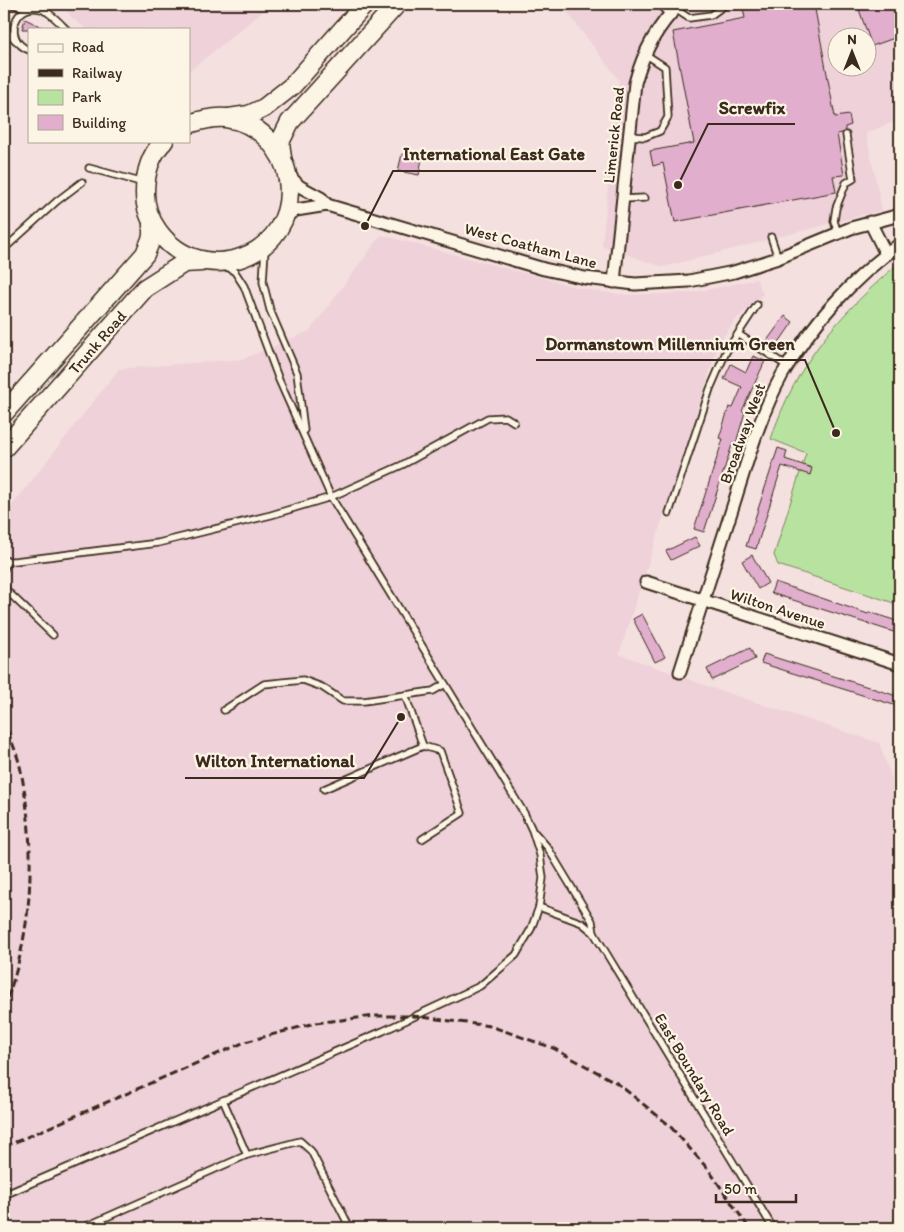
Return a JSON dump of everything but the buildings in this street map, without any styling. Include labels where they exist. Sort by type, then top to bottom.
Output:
[{"type":"main road","points":[[190,124],[206,119],[249,115],[264,108],[292,86],[365,4]]},
{"type":"main road","points":[[266,244],[277,231],[288,202],[289,187],[280,142],[290,122],[397,4]]},
{"type":"main road","points":[[226,118],[243,123],[259,131],[272,143],[284,165]]},
{"type":"main road","points":[[161,142],[152,156],[144,183],[147,210],[152,223],[166,242],[185,255],[214,262]]},
{"type":"main road","name":"Trunk Road","points":[[4,413],[145,254],[152,237],[152,223]]},
{"type":"main road","name":"Trunk Road","points":[[4,448],[145,288],[184,263],[238,260],[266,244]]},
{"type":"street","name":"Limerick Road","points":[[614,282],[635,83],[644,54],[675,9]]},
{"type":"street","name":"West Coatham Lane","points":[[284,165],[299,186],[320,198],[327,205]]},
{"type":"street","name":"West Coatham Lane","points":[[284,216],[296,210],[327,205],[544,268],[585,278],[651,284],[690,281],[734,272],[778,258],[870,222],[900,215]]},
{"type":"street","points":[[870,222],[886,254]]},
{"type":"street","name":"Broadway West","points":[[680,672],[753,442],[768,404],[787,366],[817,323],[862,275],[900,244]]},
{"type":"street","name":"Wilton Avenue","points":[[646,582],[900,664]]},
{"type":"lane","points":[[9,4],[28,8],[40,8],[65,28]]},
{"type":"lane","points":[[46,11],[50,4]]},
{"type":"lane","points":[[659,4],[675,9],[690,18],[710,15],[726,4]]},
{"type":"lane","points":[[16,41],[13,27],[18,15],[28,8]]},
{"type":"lane","points":[[4,28],[22,48],[28,50]]},
{"type":"lane","points":[[628,136],[645,137],[660,131],[668,117],[665,67],[644,54]]},
{"type":"lane","points":[[838,233],[834,221],[836,208],[846,183],[853,179],[846,135]]},
{"type":"lane","points":[[89,168],[144,183]]},
{"type":"lane","points":[[4,249],[57,201],[82,182]]},
{"type":"lane","points":[[622,200],[646,198]]},
{"type":"lane","points":[[771,237],[778,258]]},
{"type":"lane","points":[[266,244],[264,282],[270,310],[297,373],[305,437]]},
{"type":"lane","points":[[4,1195],[383,1031],[480,986],[516,955],[531,928],[539,907],[543,878],[540,855],[524,813],[331,497],[279,380],[244,286],[235,272],[214,262]]},
{"type":"lane","points":[[669,513],[710,389],[726,352],[757,306]]},
{"type":"lane","points":[[738,334],[787,366]]},
{"type":"lane","points":[[4,569],[5,561],[158,543],[271,515],[331,497],[402,466],[488,418],[506,417],[514,422]]},
{"type":"lane","points":[[4,588],[53,635]]},
{"type":"lane","points":[[224,710],[264,684],[303,680],[322,686],[343,701],[364,701],[433,691],[445,684]]},
{"type":"lane","points":[[405,695],[423,746]]},
{"type":"lane","points":[[324,789],[423,746],[440,751],[462,813],[422,839]]},
{"type":"lane","name":"East Boundary Road","points":[[532,830],[548,848],[592,921],[594,933],[773,1228]]},
{"type":"lane","points":[[539,907],[582,923],[594,933]]},
{"type":"lane","points":[[222,1100],[247,1154]]},
{"type":"lane","points":[[82,1228],[247,1154],[300,1141],[312,1151],[350,1228]]},
{"type":"shaded area","points":[[62,4],[272,4],[190,70],[190,28],[86,28],[73,19]]},
{"type":"shaded area","points":[[561,4],[900,4],[900,119],[866,133],[882,210],[663,267],[602,246],[619,80]]},
{"type":"shaded area","points":[[381,235],[601,292],[629,295],[688,293],[756,279],[763,294],[735,320],[719,343],[619,654],[718,690],[879,743],[900,802],[900,1228],[4,1228],[4,516],[119,369],[243,359],[310,331]]},
{"type":"green space","points":[[900,262],[900,605],[778,565],[774,555],[806,453],[771,439],[793,386],[822,341],[858,301]]},
{"type":"railway","points":[[4,720],[21,771],[26,800],[30,860],[27,920],[14,978],[4,1006]]},
{"type":"railway","points":[[4,1147],[245,1042],[315,1023],[375,1016],[413,1016],[490,1026],[553,1048],[617,1083],[669,1125],[708,1169],[749,1228]]},
{"type":"place","name":"Screwfix","points":[[678,185]]},
{"type":"place","name":"International East Gate","points":[[365,226]]},
{"type":"place","name":"Dormanstown Millennium Green","points":[[836,433]]},
{"type":"place","name":"Wilton International","points":[[401,717]]}]
